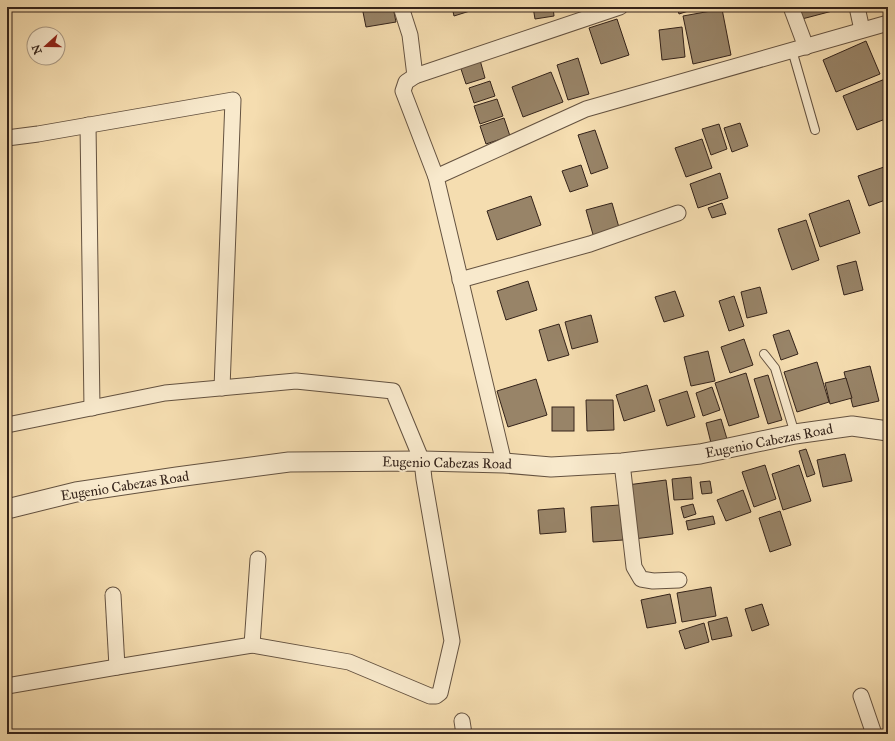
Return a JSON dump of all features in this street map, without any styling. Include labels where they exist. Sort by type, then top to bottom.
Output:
[{"type":"street","points":[[401,7],[410,35],[415,76]]},
{"type":"street","points":[[504,463],[436,177],[403,91],[406,82],[415,76],[620,7]]},
{"type":"street","points":[[791,7],[799,48]]},
{"type":"street","points":[[857,7],[862,30]]},
{"type":"street","points":[[436,177],[586,109],[888,23]]},
{"type":"street","points":[[7,138],[233,100],[222,388]]},
{"type":"street","points":[[88,125],[92,408]]},
{"type":"street","points":[[460,280],[590,244],[678,213]]},
{"type":"street","points":[[7,426],[165,393],[296,381],[392,391],[422,461],[452,641],[440,693],[436,696],[430,696],[349,662],[252,645],[7,686]]},
{"type":"street","name":"Eugenio Cabezas Road","points":[[7,508],[76,492],[289,462],[422,461],[551,466],[622,463],[700,454],[795,434],[852,426],[888,432]]},
{"type":"street","points":[[622,463],[634,566],[640,578],[653,580],[679,580]]},
{"type":"street","points":[[252,645],[258,559]]},
{"type":"street","points":[[113,594],[117,667]]},
{"type":"street","points":[[862,696],[874,734]]},
{"type":"lane","points":[[799,48],[814,130]]},
{"type":"lane","points":[[764,354],[775,368],[795,434]]},
{"type":"building","points":[[362,7],[393,7],[396,22],[366,27]]},
{"type":"building","points":[[452,7],[472,7],[473,10],[454,16]]},
{"type":"building","points":[[533,7],[553,7],[554,16],[535,19]]},
{"type":"building","points":[[677,7],[701,7],[679,14]]},
{"type":"building","points":[[799,7],[840,7],[840,9],[802,19]]},
{"type":"building","points":[[722,9],[731,55],[693,64],[683,16]]},
{"type":"building","points":[[617,19],[629,55],[601,64],[589,28]]},
{"type":"building","points":[[682,27],[685,57],[662,60],[659,30]]},
{"type":"building","points":[[866,41],[880,74],[836,92],[823,60]]},
{"type":"building","points":[[578,58],[589,94],[568,100],[557,65]]},
{"type":"building","points":[[480,60],[485,78],[466,84],[460,66]]},
{"type":"building","points":[[551,72],[563,102],[523,117],[512,87]]},
{"type":"building","points":[[885,79],[888,86],[888,118],[857,130],[843,96]]},
{"type":"building","points":[[490,81],[495,96],[474,103],[469,88]]},
{"type":"building","points":[[497,99],[503,116],[480,124],[474,106]]},
{"type":"building","points":[[504,118],[510,136],[486,144],[480,126]]},
{"type":"building","points":[[740,123],[748,146],[732,152],[724,128]]},
{"type":"building","points":[[719,124],[727,149],[711,155],[702,129]]},
{"type":"building","points":[[595,130],[608,168],[591,174],[578,135]]},
{"type":"building","points":[[702,139],[712,168],[686,177],[675,148]]},
{"type":"building","points":[[581,165],[588,186],[570,192],[562,171]]},
{"type":"building","points":[[884,167],[888,177],[888,199],[869,206],[858,176]]},
{"type":"building","points":[[720,173],[728,198],[698,208],[690,184]]},
{"type":"building","points":[[531,196],[541,225],[497,240],[487,211]]},
{"type":"building","points":[[849,200],[860,233],[820,247],[809,214]]},
{"type":"building","points":[[612,203],[620,231],[594,238],[586,210]]},
{"type":"building","points":[[722,203],[726,214],[712,218],[708,208]]},
{"type":"building","points":[[806,220],[819,260],[792,270],[778,229]]},
{"type":"building","points":[[856,261],[863,290],[844,295],[837,266]]},
{"type":"building","points":[[528,281],[537,310],[506,320],[497,291]]},
{"type":"building","points":[[760,287],[767,313],[747,318],[741,292]]},
{"type":"building","points":[[675,291],[684,316],[664,322],[655,297]]},
{"type":"building","points":[[734,296],[744,326],[729,331],[719,301]]},
{"type":"building","points":[[591,315],[598,342],[572,349],[565,322]]},
{"type":"building","points":[[559,324],[569,355],[548,361],[539,330]]},
{"type":"building","points":[[789,330],[798,354],[781,360],[773,335]]},
{"type":"building","points":[[744,339],[753,365],[730,373],[721,347]]},
{"type":"building","points":[[708,351],[715,381],[691,386],[684,357]]},
{"type":"building","points":[[817,362],[829,402],[797,412],[784,372]]},
{"type":"building","points":[[870,366],[879,401],[853,407],[844,372]]},
{"type":"building","points":[[746,373],[759,417],[729,426],[715,383]]},
{"type":"building","points":[[768,375],[782,420],[768,424],[754,379]]},
{"type":"building","points":[[846,378],[852,398],[830,404],[825,383]]},
{"type":"building","points":[[536,379],[547,415],[508,427],[497,391]]},
{"type":"building","points":[[647,385],[655,411],[624,421],[616,395]]},
{"type":"building","points":[[712,387],[720,410],[703,416],[696,393]]},
{"type":"building","points":[[687,391],[695,417],[667,426],[659,400]]},
{"type":"building","points":[[586,400],[613,400],[614,430],[587,431]]},
{"type":"building","points":[[552,407],[574,407],[574,431],[552,431]]},
{"type":"building","points":[[721,419],[727,439],[711,443],[706,423]]},
{"type":"building","points":[[806,449],[815,474],[807,477],[799,451]]},
{"type":"building","points":[[845,454],[852,481],[823,487],[817,460]]},
{"type":"building","points":[[765,465],[776,499],[754,507],[742,472]]},
{"type":"building","points":[[799,465],[811,501],[783,510],[772,474]]},
{"type":"building","points":[[691,477],[693,499],[674,500],[672,479]]},
{"type":"building","points":[[666,480],[673,534],[634,539],[627,485]]},
{"type":"building","points":[[710,481],[712,493],[702,494],[700,482]]},
{"type":"building","points":[[743,490],[751,512],[726,521],[717,500]]},
{"type":"building","points":[[693,504],[696,514],[684,518],[681,507]]},
{"type":"building","points":[[620,505],[623,540],[593,542],[591,507]]},
{"type":"building","points":[[564,508],[566,532],[540,534],[538,510]]},
{"type":"building","points":[[780,511],[791,545],[770,552],[759,518]]},
{"type":"building","points":[[713,516],[715,524],[688,530],[686,521]]},
{"type":"building","points":[[711,587],[716,616],[682,622],[677,593]]},
{"type":"building","points":[[670,594],[676,623],[647,628],[641,600]]},
{"type":"building","points":[[762,604],[769,625],[752,631],[745,609]]},
{"type":"building","points":[[727,617],[732,636],[712,640],[708,622]]},
{"type":"building","points":[[704,623],[709,642],[685,649],[679,631]]}]
